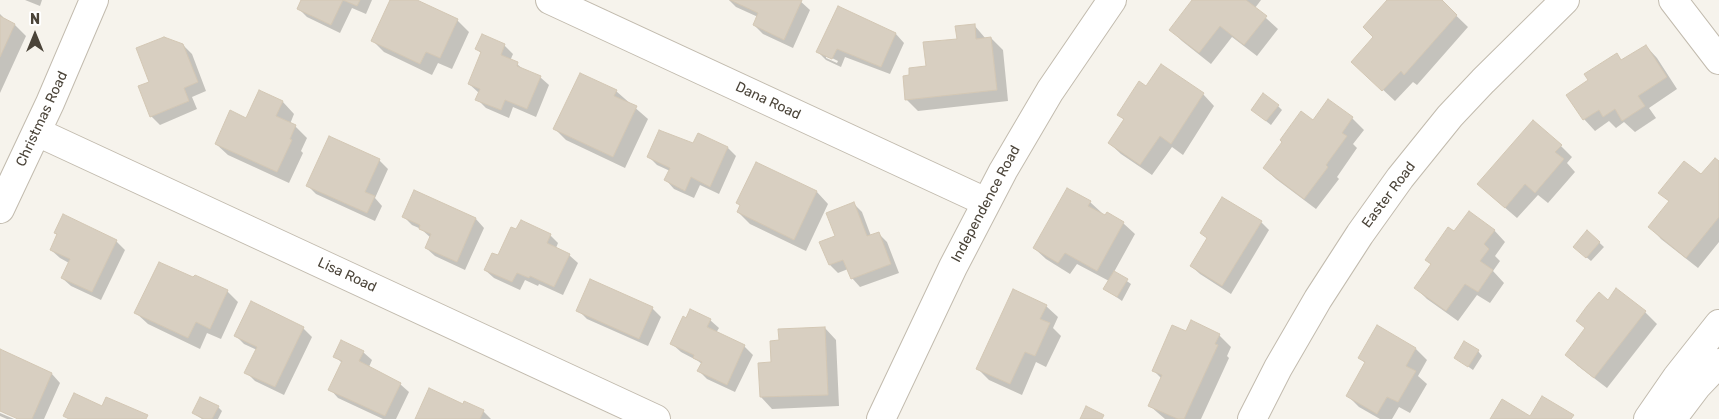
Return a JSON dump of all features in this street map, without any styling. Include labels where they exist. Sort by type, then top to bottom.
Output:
[{"type":"street","name":"Christmas Road","points":[[0,209],[37,132],[94,0]]},
{"type":"street","name":"Dana Road","points":[[550,0],[986,202]]},
{"type":"street","name":"Independence Road","points":[[881,419],[953,267],[1027,127],[1112,0]]},
{"type":"street","name":"Easter Road","points":[[1252,419],[1278,368],[1318,299],[1360,234],[1400,178],[1450,116],[1516,47],[1565,0]]},
{"type":"street","points":[[1673,0],[1719,60]]},
{"type":"street","name":"Lisa Road","points":[[37,132],[656,419]]},
{"type":"street","points":[[1648,419],[1677,377],[1719,324]]},
{"type":"street","points":[[1672,419],[1719,363]]},
{"type":"building","points":[[301,0],[343,0],[331,25],[297,9]]},
{"type":"building","points":[[343,0],[360,0],[357,6]]},
{"type":"building","points":[[390,0],[417,0],[458,19],[440,58],[426,52],[420,64],[371,41]]},
{"type":"building","points":[[730,0],[802,0],[784,40],[753,25],[758,13]]},
{"type":"building","points":[[1192,0],[1246,0],[1267,16],[1244,45],[1220,26],[1199,53],[1169,30]]},
{"type":"building","points":[[1387,0],[1442,0],[1457,15],[1404,75],[1401,71],[1382,91],[1351,62],[1373,37],[1363,27]]},
{"type":"building","points":[[838,6],[896,33],[881,67],[837,49],[832,59],[816,52]]},
{"type":"building","points":[[0,16],[15,24],[0,57]]},
{"type":"building","points":[[975,24],[976,39],[991,37],[997,90],[905,100],[903,76],[909,75],[909,68],[926,66],[923,42],[957,39],[955,26]]},
{"type":"building","points":[[482,34],[505,44],[501,55],[518,62],[517,66],[541,76],[527,109],[505,100],[501,110],[475,100],[480,89],[468,84],[481,52],[475,49]]},
{"type":"building","points":[[164,37],[183,44],[198,82],[184,88],[189,101],[150,117],[138,86],[149,82],[136,48]]},
{"type":"building","points":[[1646,45],[1667,77],[1638,96],[1645,106],[1622,121],[1615,109],[1603,117],[1599,110],[1583,120],[1566,95],[1588,80],[1584,74],[1617,53],[1621,60]]},
{"type":"building","points":[[1161,64],[1204,93],[1171,144],[1160,136],[1140,165],[1108,143],[1124,119],[1117,115],[1139,81],[1146,86]]},
{"type":"building","points":[[580,73],[617,90],[614,96],[637,106],[613,157],[553,129]]},
{"type":"building","points":[[259,90],[283,101],[276,116],[296,125],[290,139],[292,140],[277,172],[215,144],[230,110],[246,118]]},
{"type":"building","points":[[1263,93],[1279,105],[1266,121],[1251,110]]},
{"type":"building","points":[[1328,99],[1353,117],[1342,133],[1347,136],[1326,165],[1328,167],[1304,199],[1263,168],[1301,111],[1313,120]]},
{"type":"building","points":[[1533,120],[1562,145],[1555,152],[1564,159],[1535,193],[1525,184],[1505,208],[1477,184]]},
{"type":"building","points":[[659,130],[693,143],[698,133],[728,147],[710,187],[691,177],[685,191],[664,180],[670,168],[647,157]]},
{"type":"building","points":[[329,136],[380,159],[365,192],[375,196],[367,213],[306,186]]},
{"type":"building","points":[[1715,158],[1719,161],[1719,217],[1686,258],[1648,227],[1669,201],[1658,193],[1684,161],[1701,174]]},
{"type":"building","points":[[756,162],[817,191],[794,240],[737,212],[740,205],[736,203]]},
{"type":"building","points":[[1067,188],[1091,201],[1088,206],[1105,215],[1107,212],[1124,222],[1097,271],[1065,253],[1058,263],[1033,248]]},
{"type":"building","points":[[414,190],[476,218],[457,262],[425,248],[431,234],[419,229],[420,225],[402,217]]},
{"type":"building","points":[[1222,197],[1262,221],[1222,286],[1190,266],[1207,238],[1200,233]]},
{"type":"building","points":[[854,202],[867,236],[879,232],[891,264],[851,279],[843,260],[829,265],[819,242],[835,236],[826,213]]},
{"type":"building","points":[[1469,211],[1495,230],[1484,244],[1489,249],[1480,261],[1493,270],[1478,292],[1465,284],[1446,311],[1414,288],[1431,264],[1425,260],[1448,227],[1454,231]]},
{"type":"building","points":[[63,214],[117,240],[92,292],[61,278],[70,259],[50,250],[57,234],[54,233]]},
{"type":"building","points":[[521,220],[551,234],[547,243],[570,254],[554,287],[530,276],[529,278],[517,273],[512,282],[484,270],[492,253],[498,255],[511,227],[516,229]]},
{"type":"building","points":[[1587,230],[1600,242],[1586,258],[1573,247]]},
{"type":"building","points":[[159,262],[228,290],[210,329],[196,322],[188,338],[134,313]]},
{"type":"building","points":[[1114,271],[1128,279],[1117,297],[1103,289]]},
{"type":"building","points":[[590,279],[653,307],[639,339],[576,311]]},
{"type":"building","points":[[1616,288],[1646,311],[1594,378],[1565,355],[1585,328],[1576,321],[1587,306],[1599,292],[1608,300]]},
{"type":"building","points":[[1013,289],[1047,305],[1040,319],[1050,323],[1035,356],[1025,352],[1010,384],[976,369]]},
{"type":"building","points":[[251,301],[304,327],[275,387],[244,373],[257,347],[234,336]]},
{"type":"building","points":[[690,309],[711,319],[707,327],[745,345],[727,385],[697,371],[702,362],[693,358],[694,355],[670,344],[683,316],[686,318]]},
{"type":"building","points":[[1191,320],[1220,334],[1215,344],[1218,345],[1184,419],[1178,419],[1148,406],[1162,375],[1152,371],[1172,325],[1186,331]]},
{"type":"building","points":[[1377,325],[1416,348],[1406,366],[1416,371],[1398,402],[1387,397],[1377,414],[1346,396],[1365,362],[1358,358]]},
{"type":"building","points":[[825,327],[828,395],[760,397],[758,363],[771,362],[770,341],[779,340],[778,329]]},
{"type":"building","points":[[341,340],[364,351],[359,361],[401,383],[385,416],[328,390],[342,361],[333,357]]},
{"type":"building","points":[[1464,341],[1479,350],[1468,367],[1454,358]]},
{"type":"building","points":[[0,349],[52,373],[32,419],[18,419],[0,411]]},
{"type":"building","points":[[429,388],[463,404],[464,401],[484,410],[480,419],[415,419]]},
{"type":"building","points":[[74,393],[102,406],[106,397],[148,415],[146,419],[69,419],[63,416]]},
{"type":"building","points":[[1542,396],[1574,415],[1571,419],[1490,419],[1502,399],[1530,416]]},
{"type":"building","points":[[200,397],[219,406],[212,419],[204,419],[192,413]]},
{"type":"building","points":[[1086,406],[1104,415],[1102,419],[1080,419]]}]
